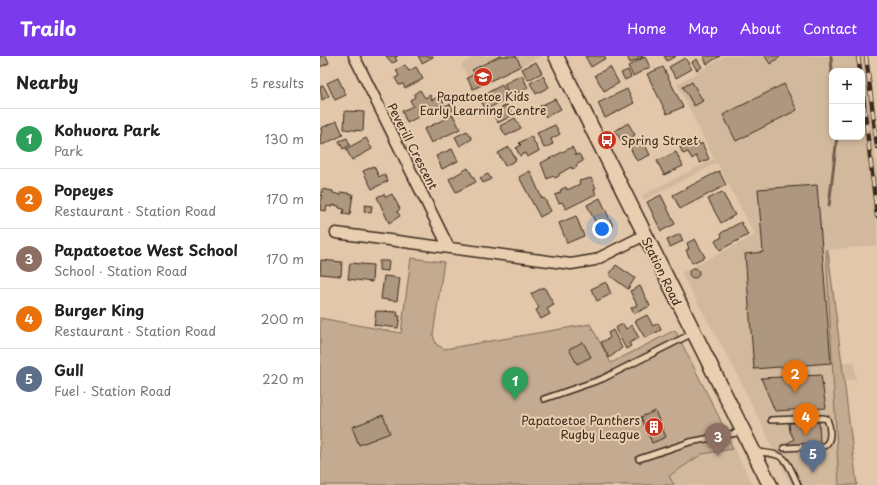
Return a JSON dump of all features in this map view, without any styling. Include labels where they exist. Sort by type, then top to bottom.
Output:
[{"type":"main road","name":"Station Road","points":[[556,56],[770,485]]},
{"type":"street","name":"Peverill Crescent","points":[[354,56],[450,248]]},
{"type":"street","points":[[336,233],[571,264],[595,260],[644,235]]},
{"type":"lane","points":[[544,399],[562,395],[602,379],[693,333]]},
{"type":"lane","points":[[771,420],[823,418],[826,419],[828,423],[830,441],[828,444],[824,446],[784,448]]},
{"type":"lane","points":[[639,458],[690,442],[743,432]]},
{"type":"lane","points":[[753,452],[776,453],[784,458],[798,485]]},
{"type":"shaded area","name":"Papatoetoe Kids Early Learning Centre","points":[[476,56],[539,57],[473,91],[461,64]]},
{"type":"shaded area","points":[[725,56],[864,56],[877,169],[877,245],[826,250],[839,485],[791,485],[735,370],[681,273],[755,235],[717,163],[644,200],[642,195],[714,159],[677,84]]},
{"type":"shaded area","points":[[826,249],[828,251],[857,485],[839,485]]},
{"type":"shaded area","points":[[411,258],[444,262],[433,335],[436,344],[444,349],[590,324],[611,363],[675,330],[719,417],[733,449],[702,454],[669,476],[674,485],[320,485],[320,318],[401,333]]},
{"type":"shaded area","points":[[854,362],[856,379],[843,380],[842,363]]},
{"type":"shaded area","points":[[728,437],[753,485],[674,485],[669,476]]},
{"type":"building","points":[[320,56],[326,56],[329,63],[320,67]]},
{"type":"building","points":[[386,56],[398,56],[395,57],[397,61],[392,63]]},
{"type":"building","points":[[418,56],[433,56],[433,57],[422,63]]},
{"type":"building","name":"Papatoetoe Kids Early Learning Centre","points":[[500,56],[516,56],[521,66],[473,89],[467,78],[473,75],[474,72],[472,70]]},
{"type":"building","points":[[585,56],[604,56],[606,58],[591,67]]},
{"type":"building","points":[[627,56],[642,56],[643,57],[630,63]]},
{"type":"building","points":[[664,56],[676,56],[667,61]]},
{"type":"building","points":[[703,56],[720,56],[707,64]]},
{"type":"building","points":[[765,56],[779,56],[780,57],[770,64]]},
{"type":"building","points":[[645,57],[650,67],[633,76],[628,66]]},
{"type":"building","points":[[685,58],[692,69],[676,78],[669,67]]},
{"type":"building","points":[[697,59],[702,67],[697,70],[692,62]]},
{"type":"building","points":[[536,62],[542,73],[528,80],[522,69]]},
{"type":"building","points":[[405,65],[409,71],[416,67],[423,79],[405,88],[403,84],[399,85],[395,78],[399,76],[396,70]]},
{"type":"building","points":[[610,67],[619,83],[604,91],[595,75]]},
{"type":"building","points":[[663,67],[683,107],[667,114],[647,74]]},
{"type":"building","points":[[628,70],[631,77],[625,80],[621,73]]},
{"type":"building","points":[[522,75],[528,88],[510,97],[504,84]]},
{"type":"building","points":[[543,76],[549,87],[536,94],[530,83]]},
{"type":"building","points":[[338,78],[346,95],[335,100],[327,83]]},
{"type":"building","points":[[692,82],[703,101],[694,106],[683,87]]},
{"type":"building","points":[[784,84],[797,110],[736,141],[723,115]]},
{"type":"building","points":[[323,85],[329,96],[322,100],[320,87]]},
{"type":"building","points":[[502,85],[509,97],[486,110],[479,97]]},
{"type":"building","points":[[627,89],[634,103],[605,118],[598,103]]},
{"type":"building","points":[[420,90],[425,98],[430,95],[432,100],[440,96],[444,103],[407,123],[402,111],[413,106],[410,100],[415,97],[414,94]]},
{"type":"building","points":[[555,99],[561,109],[546,117],[540,106]]},
{"type":"building","points":[[450,104],[453,110],[444,114],[441,107]]},
{"type":"building","points":[[507,105],[513,115],[498,123],[492,113]]},
{"type":"building","points":[[345,111],[364,112],[363,131],[344,129]]},
{"type":"building","points":[[453,115],[460,129],[431,143],[424,129]]},
{"type":"building","points":[[515,118],[521,128],[506,136],[500,126]]},
{"type":"building","points":[[337,121],[343,135],[322,145],[320,140],[320,135],[322,134],[321,128]]},
{"type":"building","points":[[628,123],[635,135],[623,143],[615,131]]},
{"type":"building","points":[[555,125],[560,134],[551,139],[553,144],[544,148],[537,133]]},
{"type":"building","points":[[467,131],[472,139],[460,146],[455,137]]},
{"type":"building","points":[[531,136],[539,151],[527,157],[525,153],[520,156],[516,148],[521,145],[519,143]]},
{"type":"building","points":[[347,138],[350,145],[343,149],[339,141]]},
{"type":"building","points":[[366,138],[372,149],[352,160],[346,149]]},
{"type":"building","points":[[696,138],[700,145],[702,143],[709,159],[700,163],[696,156],[692,159],[688,152],[683,154],[680,147]]},
{"type":"building","points":[[642,139],[650,155],[637,161],[629,146]]},
{"type":"building","points":[[509,147],[516,160],[505,166],[498,153]]},
{"type":"building","points":[[572,147],[576,155],[579,154],[583,161],[576,165],[577,167],[572,169],[571,167],[555,178],[553,176],[547,179],[541,163]]},
{"type":"building","points":[[452,149],[458,161],[442,169],[436,156]]},
{"type":"building","points":[[676,152],[683,166],[664,175],[657,161]]},
{"type":"building","points":[[374,166],[379,177],[384,174],[388,181],[372,189],[363,171]]},
{"type":"building","points":[[468,168],[476,182],[456,192],[449,179]]},
{"type":"building","points":[[530,171],[542,199],[544,198],[551,211],[540,217],[519,177]]},
{"type":"building","points":[[719,171],[726,185],[680,209],[673,195]]},
{"type":"building","points":[[488,174],[491,179],[483,183],[480,178]]},
{"type":"building","points":[[591,178],[596,188],[594,189],[596,194],[566,209],[562,202],[559,203],[555,195],[561,192],[560,190],[566,187],[567,190],[580,184],[579,181]]},
{"type":"building","points":[[817,185],[831,363],[754,369],[745,254],[763,252],[758,189]]},
{"type":"building","points":[[322,189],[333,191],[333,193],[341,195],[341,192],[353,194],[350,215],[343,214],[344,209],[339,208],[339,206],[327,206],[326,211],[320,210]]},
{"type":"building","points":[[722,192],[735,215],[721,223],[708,199]]},
{"type":"building","points":[[384,194],[386,197],[392,194],[400,209],[397,211],[400,216],[389,223],[377,197]]},
{"type":"building","points":[[661,195],[675,224],[661,231],[647,202]]},
{"type":"building","points":[[600,198],[613,226],[600,232],[587,205]]},
{"type":"building","points":[[365,205],[372,206],[371,213],[364,212]]},
{"type":"building","points":[[576,216],[584,236],[567,243],[559,223]]},
{"type":"building","points":[[741,222],[748,235],[720,250],[715,241],[722,237],[721,233]]},
{"type":"building","points":[[680,234],[683,241],[670,247],[667,240]]},
{"type":"building","points":[[695,239],[705,257],[692,263],[686,250],[689,249],[687,243]]},
{"type":"building","points":[[321,260],[342,262],[341,276],[320,274]]},
{"type":"building","points":[[379,261],[389,261],[388,271],[379,270]]},
{"type":"building","points":[[350,263],[373,265],[372,282],[348,279]]},
{"type":"building","points":[[616,265],[635,278],[628,289],[609,275]]},
{"type":"building","points":[[692,268],[696,268],[699,273],[696,278],[692,278],[689,275],[689,271]]},
{"type":"building","points":[[384,276],[400,278],[397,301],[381,299]]},
{"type":"building","points":[[606,282],[611,294],[597,301],[591,289]]},
{"type":"building","points":[[640,286],[650,306],[634,314],[631,308],[637,305],[630,291]]},
{"type":"building","points":[[544,287],[554,305],[547,309],[550,314],[541,319],[536,310],[539,308],[531,294]]},
{"type":"building","points":[[376,311],[398,312],[397,316],[400,316],[398,328],[374,325]]},
{"type":"building","points":[[647,315],[653,326],[658,323],[661,330],[645,338],[635,321]]},
{"type":"building","points":[[623,324],[626,329],[632,325],[639,338],[629,343],[631,346],[626,349],[615,328]]},
{"type":"building","points":[[613,330],[622,348],[609,358],[601,342],[610,338],[608,333]]},
{"type":"building","points":[[583,342],[591,357],[577,364],[569,349]]},
{"type":"building","points":[[821,375],[826,408],[775,411],[761,378]]},
{"type":"building","name":"Papatoetoe Panthers Rugby League","points":[[655,411],[666,437],[652,443],[641,417]]},
{"type":"building","points":[[383,415],[390,433],[359,445],[352,427]]},
{"type":"building","points":[[819,422],[820,443],[790,447],[788,443],[794,439],[790,432],[789,423]]},
{"type":"waterway","points":[[831,56],[832,68]]},
{"type":"waterway","points":[[829,206],[837,140]]},
{"type":"railway","points":[[858,56],[860,68]]},
{"type":"railway","points":[[866,56],[877,147]]},
{"type":"railway","points":[[864,104],[877,216]]},
{"type":"place","name":"Papatoetoe Kids Early Learning Centre","points":[[483,77]]},
{"type":"place","name":"Spring Street","points":[[607,140]]},
{"type":"place","name":"Popeyes","points":[[795,393]]},
{"type":"place","name":"Kohuora Park","points":[[515,400]]},
{"type":"place","name":"Papatoetoe Panthers Rugby League","points":[[654,427]]},
{"type":"place","name":"Burger King","points":[[806,436]]},
{"type":"place","name":"Papatoetoe West School","points":[[718,456]]},
{"type":"place","name":"Gull","points":[[813,473]]}]
